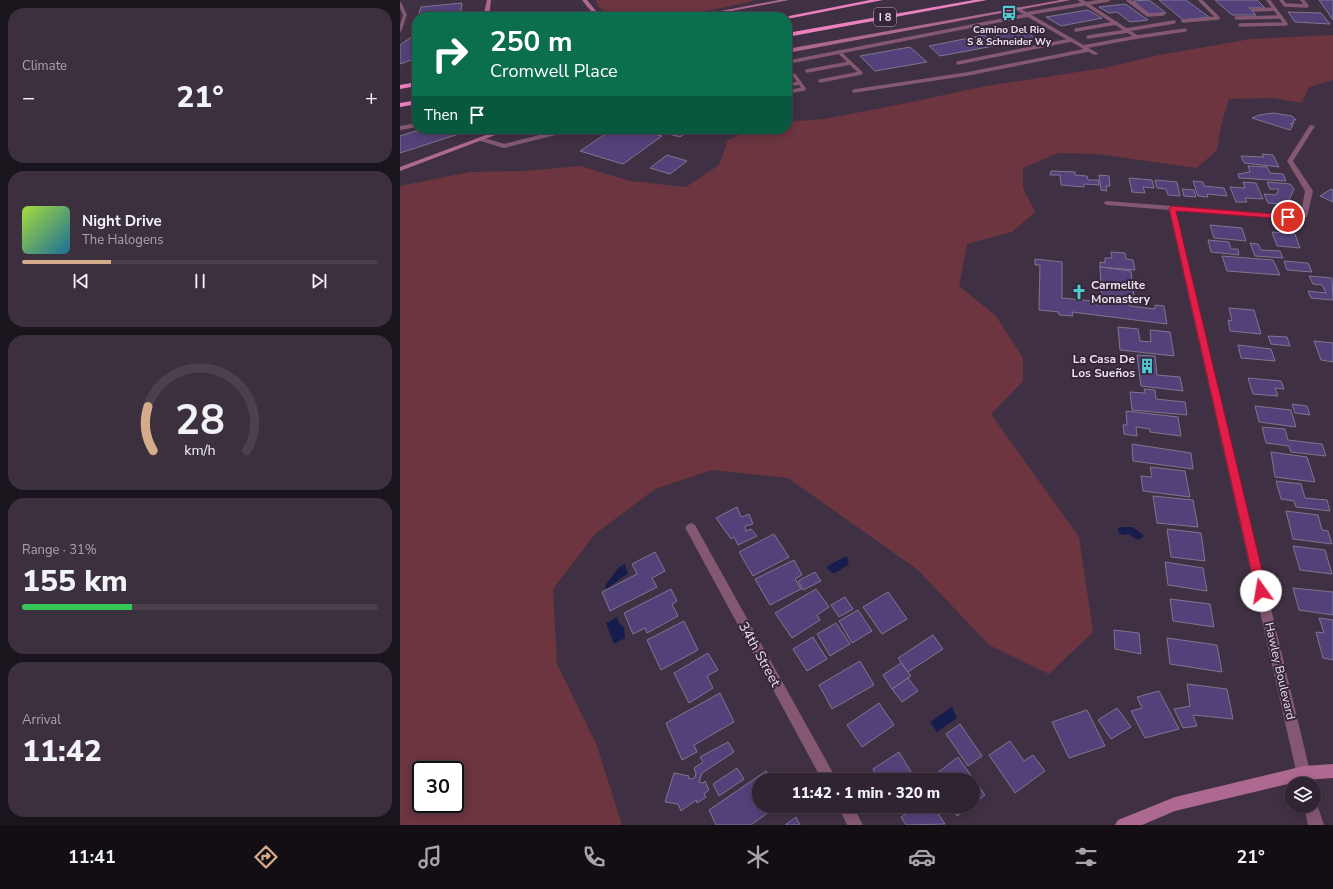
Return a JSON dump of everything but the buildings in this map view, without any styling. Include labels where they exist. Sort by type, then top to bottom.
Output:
[{"type":"highway","name":"I 8","points":[[792,16],[880,0]]},
{"type":"highway","name":"I 8","points":[[792,34],[984,0]]},
{"type":"highway","points":[[400,87],[412,85]]},
{"type":"highway","points":[[400,105],[412,103]]},
{"type":"street","points":[[487,12],[489,0]]},
{"type":"street","points":[[584,0],[594,12]]},
{"type":"street","points":[[720,12],[787,0]]},
{"type":"street","points":[[792,50],[1016,8],[1069,0]]},
{"type":"street","points":[[1016,8],[1096,54]]},
{"type":"street","points":[[1107,203],[1288,217],[1304,215],[1309,191],[1303,180],[1294,172],[1290,161],[1312,126]]},
{"type":"street","points":[[400,169],[494,134]]},
{"type":"street","name":"Hawley Boulevard","points":[[1172,208],[1305,777]]},
{"type":"street","name":"34th Street","points":[[691,528],[826,773]]},
{"type":"street","points":[[1309,777],[1333,771]]},
{"type":"street","points":[[1123,825],[1175,804],[1285,782]]},
{"type":"street","points":[[849,813],[855,825]]},
{"type":"street","points":[[1313,813],[1316,825]]},
{"type":"lane","points":[[1080,0],[1137,36]]},
{"type":"lane","points":[[794,61],[1026,14],[1108,0]]},
{"type":"lane","points":[[1128,0],[1148,15],[1163,14]]},
{"type":"lane","points":[[1183,21],[1218,18],[1200,0]]},
{"type":"lane","points":[[1240,25],[1286,24],[1268,0]]},
{"type":"lane","points":[[1282,0],[1285,6],[1307,6],[1302,0]]},
{"type":"lane","points":[[400,4],[404,13],[400,29]]},
{"type":"lane","points":[[1253,10],[1275,9]]},
{"type":"lane","points":[[400,14],[404,13]]},
{"type":"lane","points":[[1236,18],[1281,17]]},
{"type":"lane","points":[[1088,38],[1174,22]]},
{"type":"lane","points":[[1076,30],[1116,23]]},
{"type":"lane","points":[[908,28],[918,36]]},
{"type":"lane","points":[[854,91],[951,75],[967,74],[1137,36],[1185,30]]},
{"type":"lane","points":[[958,63],[1071,40]]},
{"type":"lane","points":[[820,81],[861,73],[838,52]]},
{"type":"lane","points":[[807,71],[850,63]]},
{"type":"lane","points":[[792,74],[795,76],[804,89],[792,91]]},
{"type":"lane","points":[[792,84],[800,83]]},
{"type":"lane","points":[[400,128],[412,126]]},
{"type":"lane","points":[[481,139],[504,146],[551,134]]},
{"type":"shaded area","points":[[595,0],[756,0],[701,12],[606,12],[599,7]]},
{"type":"shaded area","points":[[1333,35],[1333,80],[1309,87],[1302,103],[1273,98],[1229,99],[1221,125],[1217,150],[1197,168],[1097,154],[1058,153],[1023,168],[1023,188],[1035,212],[1012,232],[967,244],[959,286],[996,316],[1023,358],[1023,381],[991,414],[1079,537],[1093,632],[1049,674],[989,645],[918,570],[788,478],[712,470],[655,489],[595,534],[553,589],[557,664],[597,746],[622,825],[400,825],[400,186],[470,172],[524,171],[580,166],[630,181],[686,187],[719,165],[728,140],[742,134],[792,134],[792,122],[824,119],[986,86],[1104,68],[1159,55],[1251,39]]},
{"type":"shaded area","points":[[1133,527],[1144,536],[1138,540],[1128,534],[1119,534],[1118,528]]},
{"type":"shaded area","points":[[844,557],[847,557],[849,564],[835,573],[832,573],[827,568],[828,566]]},
{"type":"shaded area","points":[[625,564],[628,574],[606,589],[605,586],[619,567]]},
{"type":"shaded area","points":[[617,617],[619,623],[624,627],[625,638],[614,644],[606,623]]},
{"type":"shaded area","points":[[952,707],[957,718],[937,732],[930,722]]},
{"type":"place","name":"Camino Del Rio S & Schneider Wy","points":[[1009,13]]},
{"type":"place","name":"Carmelite Monastery","points":[[1079,292]]},
{"type":"place","name":"La Casa De Los Sueños","points":[[1147,366]]},
{"type":"route","points":[[1261,591],[1172,208],[1288,217]]}]
